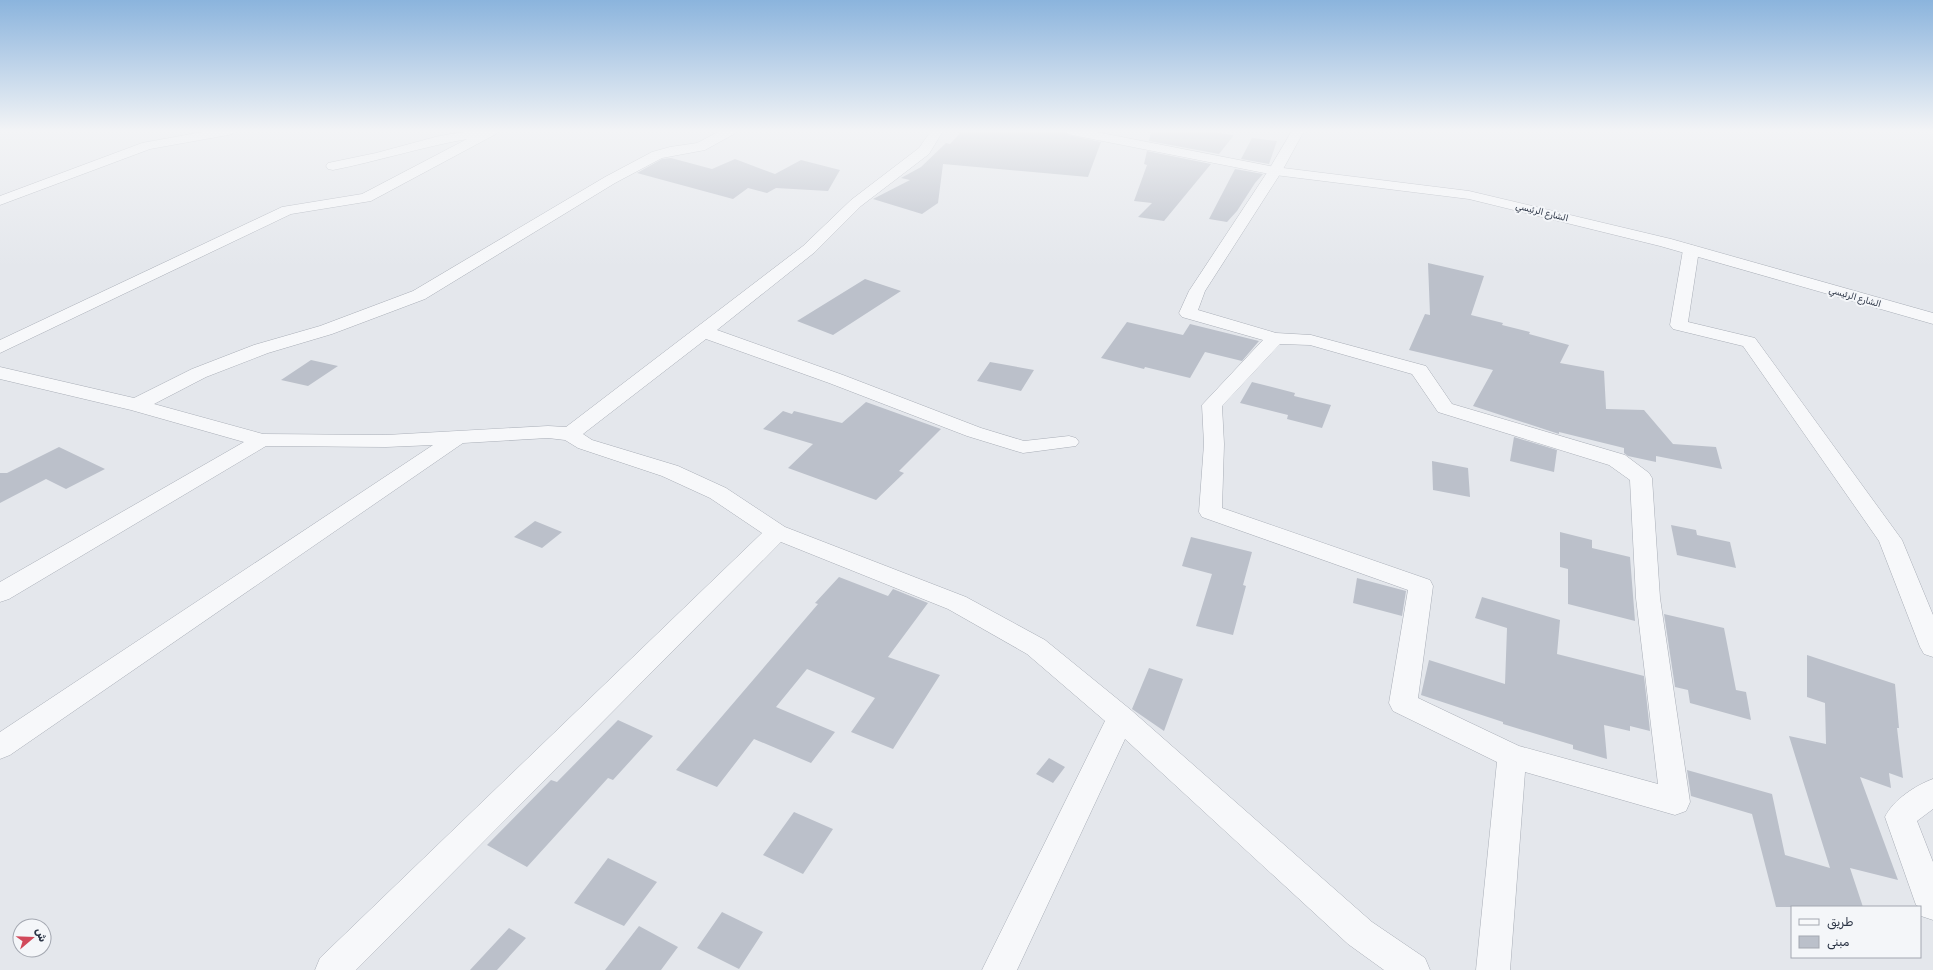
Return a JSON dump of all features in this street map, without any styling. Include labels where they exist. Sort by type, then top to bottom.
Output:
[{"type":"street","points":[[0,201],[66,176]]},
{"type":"street","points":[[0,347],[287,210],[366,198],[407,176]]},
{"type":"street","points":[[136,405],[199,373],[261,349],[326,330],[419,295],[617,176]]},
{"type":"street","points":[[570,434],[704,332],[809,249],[856,203],[891,176]]},
{"type":"street","points":[[1272,176],[1197,291],[1188,313],[1275,338],[1311,340],[1419,370],[1445,408],[1618,460],[1641,478],[1648,598],[1675,802],[1512,756],[1403,703],[1421,586],[1210,512],[1214,444],[1212,405],[1275,338]]},
{"type":"street","name":"الشارع الرئيسي","points":[[1318,176],[1469,195],[1691,250],[1933,319]]},
{"type":"street","points":[[1691,250],[1679,325],[1749,342],[1890,540],[1933,647]]},
{"type":"street","points":[[704,332],[836,379],[974,432],[1023,446],[1069,442]]},
{"type":"street","points":[[0,373],[136,405],[262,440],[386,441],[548,432],[570,434],[585,444],[670,471],[718,493],[776,532],[957,603],[1036,647],[1121,718],[1360,933],[1413,970]]},
{"type":"street","points":[[0,747],[458,437]]},
{"type":"street","points":[[0,593],[262,440]]},
{"type":"street","points":[[332,970],[776,532]]},
{"type":"street","points":[[999,970],[1121,718]]},
{"type":"street","points":[[1493,970],[1512,756]]},
{"type":"street","points":[[1933,792],[1900,817],[1933,905]]},
{"type":"building","points":[[649,176],[836,176],[828,191],[776,188],[767,193],[748,188],[733,199]]},
{"type":"building","points":[[904,176],[941,176],[938,203],[922,214],[873,199],[910,180],[901,178]]},
{"type":"building","points":[[1143,176],[1201,176],[1164,221],[1138,217],[1152,203],[1134,201]]},
{"type":"building","points":[[1231,176],[1261,176],[1237,211],[1227,222],[1209,219]]},
{"type":"building","points":[[1428,263],[1484,276],[1471,315],[1503,323],[1502,325],[1530,332],[1529,334],[1569,345],[1560,363],[1604,371],[1606,409],[1644,410],[1673,444],[1716,447],[1722,469],[1656,456],[1656,462],[1628,456],[1624,453],[1624,448],[1559,432],[1559,434],[1473,406],[1493,370],[1409,350],[1425,314],[1430,315]]},
{"type":"building","points":[[865,279],[901,291],[833,335],[797,321]]},
{"type":"building","points":[[1127,322],[1183,335],[1190,324],[1259,341],[1242,361],[1205,352],[1190,378],[1145,367],[1144,369],[1101,358]]},
{"type":"building","points":[[311,360],[338,366],[308,386],[281,380]]},
{"type":"building","points":[[990,362],[1034,370],[1021,391],[977,381]]},
{"type":"building","points":[[1252,382],[1295,393],[1294,396],[1331,405],[1322,428],[1287,419],[1288,415],[1240,403]]},
{"type":"building","points":[[866,402],[941,429],[899,471],[904,473],[876,500],[788,468],[813,444],[763,429],[783,411],[792,414],[794,411],[842,423]]},
{"type":"building","points":[[1514,437],[1557,450],[1554,472],[1510,461]]},
{"type":"building","points":[[59,447],[105,469],[66,489],[46,479],[0,503],[0,473],[7,473]]},
{"type":"building","points":[[1432,461],[1468,468],[1470,497],[1433,490]]},
{"type":"building","points":[[535,521],[562,532],[542,548],[514,537]]},
{"type":"building","points":[[1671,525],[1696,530],[1697,535],[1730,542],[1736,568],[1677,555]]},
{"type":"building","points":[[1560,532],[1592,540],[1592,548],[1630,557],[1635,621],[1568,604],[1568,569],[1560,567]]},
{"type":"building","points":[[1191,537],[1252,552],[1243,585],[1246,586],[1233,635],[1196,626],[1212,574],[1182,566]]},
{"type":"building","points":[[839,577],[888,596],[893,589],[928,603],[888,657],[940,675],[893,749],[851,732],[875,698],[807,669],[776,707],[835,732],[811,763],[754,739],[717,787],[676,770],[818,604],[815,603]]},
{"type":"building","points":[[1357,578],[1406,591],[1402,616],[1353,603]]},
{"type":"building","points":[[1482,597],[1560,620],[1557,654],[1644,676],[1650,731],[1630,726],[1630,731],[1604,725],[1607,759],[1573,749],[1573,745],[1503,724],[1503,722],[1421,695],[1429,660],[1505,684],[1507,628],[1475,618]]},
{"type":"building","points":[[1664,614],[1724,628],[1736,690],[1746,692],[1751,720],[1690,703],[1688,690],[1675,687]]},
{"type":"building","points":[[1807,655],[1895,684],[1899,728],[1897,728],[1903,778],[1889,773],[1891,788],[1860,777],[1898,880],[1850,868],[1863,906],[1776,907],[1752,814],[1691,796],[1687,770],[1772,794],[1785,855],[1830,868],[1789,736],[1826,744],[1825,703],[1807,697]]},
{"type":"building","points":[[1149,668],[1183,679],[1164,731],[1132,709]]},
{"type":"building","points":[[618,720],[653,736],[613,780],[608,778],[527,867],[487,845],[551,780],[557,782]]},
{"type":"building","points":[[1049,758],[1065,767],[1053,783],[1036,774]]},
{"type":"building","points":[[794,812],[833,829],[803,874],[763,855]]},
{"type":"building","points":[[608,858],[657,882],[624,926],[574,903]]},
{"type":"building","points":[[722,912],[763,932],[739,969],[697,948]]},
{"type":"building","points":[[639,926],[678,947],[661,970],[605,970]]},
{"type":"building","points":[[509,928],[526,938],[497,970],[470,970]]}]
